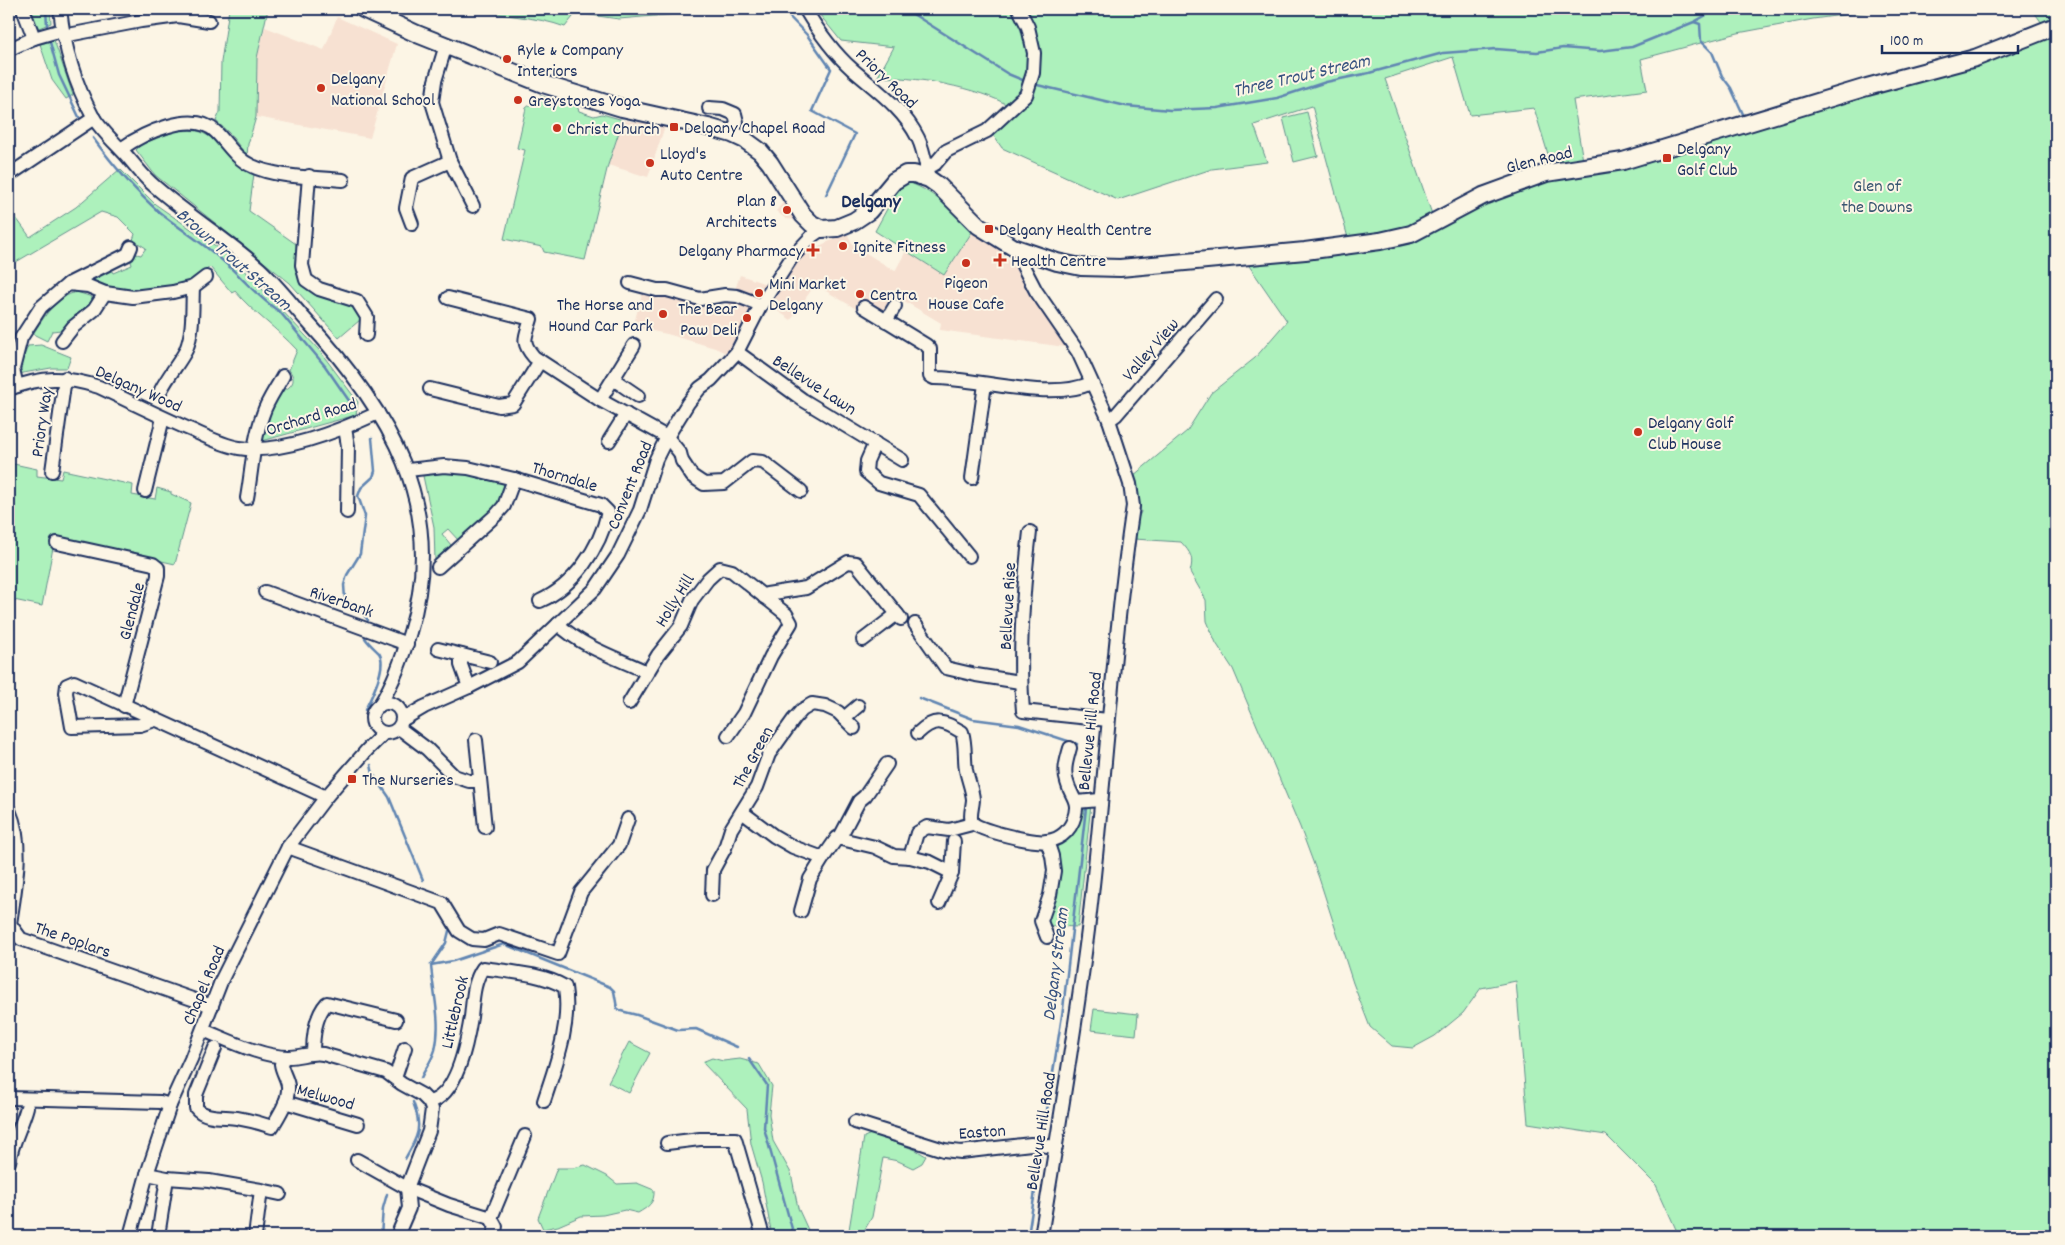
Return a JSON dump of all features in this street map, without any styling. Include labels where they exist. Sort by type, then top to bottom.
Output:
[{"type":"main road","points":[[363,9],[417,34],[543,84],[622,108],[732,134],[745,140],[760,151],[770,163],[803,214],[812,224],[822,229],[838,228],[854,221],[869,211],[901,176],[928,173]]},
{"type":"main road","name":"Glen Road","points":[[928,173],[979,226],[1012,247],[1057,262],[1081,266],[1120,268],[1305,251],[1380,241],[1411,234],[1481,197],[1546,173],[1622,161],[1858,90],[1975,58],[2056,26]]},
{"type":"street","points":[[23,9],[34,38]]},
{"type":"street","points":[[60,9],[63,33],[73,67],[94,118],[150,182],[260,270],[328,343],[355,378],[378,413],[408,470],[415,492],[420,520],[423,560],[417,611],[407,644],[394,682],[373,713],[379,730],[392,733],[398,715],[394,682]]},
{"type":"street","name":"Priory Road","points":[[805,9],[830,46],[851,68],[887,98],[906,120],[918,138],[928,173]]},
{"type":"street","points":[[928,173],[946,151],[992,128],[1026,95],[1033,73],[1034,53],[1028,27],[1019,9]]},
{"type":"street","points":[[10,49],[34,38],[141,21],[178,16],[209,21]]},
{"type":"street","points":[[446,44],[435,81],[432,102],[450,162],[473,206]]},
{"type":"street","points":[[709,108],[723,109],[735,114],[737,122],[732,134]]},
{"type":"street","points":[[9,175],[94,118]]},
{"type":"street","points":[[121,149],[158,128],[195,123],[208,126],[215,131],[239,159],[253,167],[274,173],[343,180]]},
{"type":"street","points":[[412,224],[406,208],[412,178],[450,162]]},
{"type":"street","points":[[309,176],[302,265],[306,280],[319,289],[357,301],[367,317],[366,335]]},
{"type":"street","name":"Convent Road","points":[[398,715],[424,707],[518,662],[595,589],[618,556],[640,510],[656,459],[666,437],[700,388],[711,380],[737,352],[761,305],[792,258],[812,236],[822,229]]},
{"type":"street","points":[[13,388],[13,369],[20,338],[42,306],[68,284],[128,254],[132,247]]},
{"type":"street","name":"Bellevue Hill Road","points":[[1025,252],[1023,266],[1036,291],[1078,352],[1109,420],[1130,484],[1133,506],[1108,720],[1087,937],[1041,1236]]},
{"type":"street","points":[[68,284],[88,286],[104,293],[133,297],[173,292],[193,287],[206,277]]},
{"type":"street","points":[[630,283],[700,298],[725,295],[737,296],[761,305]]},
{"type":"street","points":[[161,390],[168,374],[186,350],[192,329],[193,287]]},
{"type":"street","points":[[62,341],[73,327],[94,310],[104,293]]},
{"type":"street","points":[[448,298],[531,319],[524,338],[526,349],[534,357],[600,400],[666,437],[680,453],[682,462],[692,476],[704,484],[724,483],[752,461],[763,462],[801,491]]},
{"type":"street","name":"Valley View","points":[[1109,420],[1116,415],[1216,299]]},
{"type":"street","points":[[886,321],[895,306]]},
{"type":"street","points":[[864,307],[930,349],[930,376],[934,378],[1059,391],[1084,387],[1091,383]]},
{"type":"street","points":[[600,400],[634,345]]},
{"type":"street","name":"Bellevue Lawn","points":[[737,352],[804,400],[902,460]]},
{"type":"street","points":[[430,389],[500,406],[513,404],[540,361]]},
{"type":"street","points":[[247,498],[254,450],[263,413],[283,376]]},
{"type":"street","name":"Delgany Wood","points":[[13,388],[48,378],[66,378],[99,387],[215,441],[238,448],[254,450]]},
{"type":"street","name":"Priory Way","points":[[52,471],[66,378]]},
{"type":"street","points":[[613,379],[638,396]]},
{"type":"street","points":[[972,478],[984,384]]},
{"type":"street","name":"Orchard Road","points":[[254,450],[275,448],[345,428],[378,413]]},
{"type":"street","points":[[609,441],[626,414]]},
{"type":"street","points":[[145,491],[163,418]]},
{"type":"street","points":[[345,428],[348,446],[347,512]]},
{"type":"street","points":[[875,443],[867,461],[866,472],[879,483],[919,495],[969,556]]},
{"type":"street","name":"Thorndale","points":[[408,470],[452,466],[468,468],[514,479],[601,505],[608,512],[604,529],[590,556],[580,569],[551,596],[540,601]]},
{"type":"street","name":"Thorndale","points":[[438,567],[504,506],[514,479]]},
{"type":"street","name":"Bellevue Rise","points":[[1030,532],[1026,563],[1020,682],[1023,710],[1108,720]]},
{"type":"street","name":"Glendale","points":[[57,543],[153,564],[158,568],[158,576],[124,706]]},
{"type":"street","points":[[764,597],[767,594],[806,588],[848,562],[856,564],[899,616],[863,640]]},
{"type":"street","name":"Holly Hill","points":[[629,703],[658,655],[681,626],[692,600],[708,579],[720,568],[732,571],[786,614],[791,623],[771,656],[744,713],[728,736]]},
{"type":"street","name":"Riverbank","points":[[265,592],[407,644]]},
{"type":"street","points":[[558,624],[581,641],[647,672]]},
{"type":"street","points":[[915,624],[946,668],[1020,682]]},
{"type":"street","points":[[438,649],[490,662]]},
{"type":"street","points":[[461,655],[461,665],[469,687]]},
{"type":"street","points":[[155,720],[140,725],[72,727],[66,693],[68,685],[74,682],[326,797]]},
{"type":"street","points":[[379,706],[387,703],[427,749],[454,776],[469,782],[480,781]]},
{"type":"street","name":"The Green","points":[[712,895],[713,870],[726,848],[731,829],[757,787],[769,754],[802,710],[812,704],[825,706],[838,712],[854,728]]},
{"type":"street","points":[[844,718],[858,706]]},
{"type":"street","points":[[918,733],[928,724],[937,722],[948,724],[962,732],[965,742],[966,772],[972,797],[970,819],[972,824],[979,828],[1019,838],[1047,841],[1062,836],[1074,819],[1076,802],[1067,783],[1065,769],[1070,748]]},
{"type":"street","name":"Chapel Road","points":[[130,1236],[147,1174],[170,1105],[203,1030],[222,978],[288,847],[326,797],[367,750],[379,730]]},
{"type":"street","points":[[476,740],[485,827]]},
{"type":"street","points":[[801,911],[810,879],[823,858],[839,839],[855,807],[887,764]]},
{"type":"street","points":[[1076,802],[1100,800]]},
{"type":"street","name":"The Poplars","points":[[9,810],[16,837],[18,866],[10,924],[21,940],[212,1006]]},
{"type":"street","name":"The Green","points":[[742,812],[774,836],[793,847],[823,858]]},
{"type":"street","points":[[288,847],[442,903],[459,931],[472,939],[484,940],[499,934],[558,954],[581,892],[619,845],[628,819]]},
{"type":"street","points":[[910,857],[917,833],[927,827],[949,830],[972,824]]},
{"type":"street","points":[[839,839],[876,847],[894,856],[910,857],[930,862],[952,873]]},
{"type":"street","points":[[939,903],[952,873],[954,841]]},
{"type":"street","points":[[1046,937],[1041,920],[1050,895],[1054,871],[1047,841]]},
{"type":"street","name":"Littlebrook","points":[[429,1102],[438,1100],[450,1088],[459,1065],[470,1024],[478,976],[483,968],[535,976],[554,981],[565,987],[566,1022],[557,1063],[544,1101]]},
{"type":"street","points":[[313,1053],[313,1040],[317,1021],[322,1009],[327,1004],[396,1020]]},
{"type":"street","points":[[203,1030],[250,1048],[284,1057],[313,1053],[323,1054],[386,1072],[422,1095],[429,1102],[432,1109],[429,1131],[406,1188],[409,1208],[397,1236]]},
{"type":"street","name":"Melwood","points":[[215,1048],[196,1096],[196,1108],[198,1111],[209,1115],[237,1118],[272,1127],[285,1102],[288,1087],[281,1064],[284,1057]]},
{"type":"street","points":[[395,1078],[405,1048]]},
{"type":"street","points":[[9,1098],[160,1102],[170,1105]]},
{"type":"street","name":"Melwood","points":[[285,1102],[358,1124]]},
{"type":"street","points":[[9,1162],[15,1136],[14,1126],[27,1107]]},
{"type":"street","name":"Easton","points":[[855,1122],[944,1150],[961,1152],[1031,1144],[1056,1147]]},
{"type":"street","points":[[491,1218],[525,1136]]},
{"type":"street","points":[[667,1143],[700,1139],[735,1139],[763,1236]]},
{"type":"street","points":[[357,1160],[406,1188],[449,1205],[491,1218],[496,1227],[493,1236]]},
{"type":"street","points":[[147,1174],[167,1178],[209,1181],[280,1194]]},
{"type":"street","points":[[158,1236],[167,1178]]},
{"type":"street","points":[[255,1236],[261,1190]]},
{"type":"shaded area","name":"Delgany National School","points":[[337,17],[397,44],[370,138],[256,117],[257,58],[265,27],[324,50]]},
{"type":"shaded area","points":[[623,120],[665,126],[648,177],[608,165]]},
{"type":"shaded area","points":[[785,200],[798,220],[786,219],[776,211]]},
{"type":"shaded area","points":[[972,232],[996,247],[1018,270],[1065,347],[940,330],[941,323],[896,296],[884,311],[863,303],[858,310],[826,291],[818,280],[791,320],[766,303],[802,254],[847,233],[853,245],[895,271],[906,251],[944,275]]},
{"type":"shaded area","points":[[740,275],[766,284],[757,300],[734,293]]},
{"type":"shaded area","points":[[642,294],[660,299],[664,295],[723,314],[729,299],[754,307],[734,348],[728,354],[715,348],[667,334],[633,327]]},
{"type":"green space","points":[[27,9],[50,9],[51,23],[39,28],[37,25],[33,25]]},
{"type":"green space","points":[[229,9],[268,9],[257,58],[256,117],[248,144],[247,156],[229,133],[216,121],[220,112],[221,62]]},
{"type":"green space","points":[[474,9],[716,9],[619,19],[576,13],[565,27],[554,23]]},
{"type":"green space","points":[[815,9],[1017,9],[1031,56],[1024,94],[1009,106],[964,88],[926,81],[877,78],[894,47],[841,41]]},
{"type":"green space","points":[[1023,9],[1886,9],[1813,19],[1738,33],[1641,59],[1647,90],[1573,100],[1583,161],[1551,164],[1534,108],[1470,115],[1453,57],[1385,79],[1433,217],[1378,237],[1348,238],[1312,106],[1254,125],[1267,162],[1212,169],[1118,200],[1002,148],[991,132],[1032,91]]},
{"type":"green space","points":[[2032,9],[2056,9],[2056,18],[2044,26]]},
{"type":"green space","name":"Glen of the Downs","points":[[2056,29],[2056,1236],[1679,1236],[1656,1185],[1606,1135],[1528,1123],[1516,981],[1481,988],[1463,1013],[1435,1036],[1413,1048],[1392,1046],[1370,1027],[1353,983],[1319,878],[1300,827],[1233,669],[1216,643],[1207,621],[1206,600],[1190,572],[1192,559],[1181,542],[1134,539],[1135,524],[1141,512],[1133,476],[1187,431],[1211,393],[1255,358],[1287,321],[1245,260],[1359,247],[1548,179]]},
{"type":"green space","points":[[54,40],[73,95],[66,99],[52,80],[40,44]]},
{"type":"green space","points":[[541,96],[577,106],[579,111],[594,116],[602,114],[623,120],[608,165],[585,260],[544,252],[542,247],[504,239],[525,150],[517,148],[526,108]]},
{"type":"green space","points":[[1307,112],[1318,156],[1294,162],[1283,118]]},
{"type":"green space","points":[[190,130],[203,133],[217,142],[246,170],[254,174],[249,211],[296,244],[296,271],[306,288],[316,295],[349,305],[358,313],[360,320],[339,338],[290,283],[155,175],[136,150],[142,144],[176,131]]},
{"type":"green space","points":[[120,169],[155,204],[217,247],[248,274],[319,350],[358,402],[356,415],[262,441],[260,437],[278,393],[289,387],[293,381],[289,370],[297,350],[235,291],[232,293],[210,267],[191,281],[180,285],[141,291],[117,292],[87,280],[110,268],[113,273],[132,265],[130,258],[137,254],[141,255],[146,248],[133,240],[135,234],[118,217],[101,212],[16,262],[9,252],[9,208],[30,237],[76,207]]},
{"type":"green space","points":[[904,181],[933,195],[949,208],[972,232],[944,275],[875,231],[893,198],[888,195]]},
{"type":"green space","points":[[77,292],[92,297],[92,305],[61,330],[52,331],[47,341],[33,334],[51,308],[63,298]]},
{"type":"green space","points":[[41,345],[71,357],[67,368],[51,368],[18,374],[28,346]]},
{"type":"green space","points":[[9,463],[37,469],[37,476],[61,479],[63,470],[133,485],[132,495],[155,499],[157,488],[171,492],[171,494],[191,503],[175,564],[55,537],[42,606],[9,599]]},
{"type":"green space","points":[[460,471],[507,481],[506,490],[497,507],[490,515],[459,541],[448,529],[442,534],[451,545],[435,561],[434,527],[423,476],[425,472]]},
{"type":"green space","points":[[1091,804],[1078,927],[1053,926],[1048,924],[1046,918],[1059,862],[1055,843],[1071,833],[1078,824],[1082,805]]},
{"type":"green space","points":[[1094,1009],[1138,1014],[1136,1035],[1091,1030]]},
{"type":"green space","points":[[629,1042],[650,1053],[629,1093],[608,1082]]},
{"type":"green space","points":[[712,1058],[723,1061],[740,1059],[759,1064],[772,1086],[769,1114],[773,1141],[791,1173],[798,1208],[809,1232],[816,1236],[772,1236],[762,1182],[751,1144],[747,1109],[702,1062]]},
{"type":"green space","points":[[871,1134],[916,1150],[926,1156],[922,1163],[913,1168],[898,1161],[883,1158],[872,1217],[861,1236],[848,1236],[864,1137]]},
{"type":"green space","points":[[585,1165],[607,1176],[617,1184],[637,1183],[654,1190],[652,1201],[648,1207],[638,1213],[625,1210],[603,1215],[581,1216],[558,1226],[543,1229],[538,1218],[557,1168],[573,1168]]},
{"type":"waterway","name":"Brown Trout Stream","points":[[46,9],[47,25]]},
{"type":"waterway","name":"Delgany Stream","points":[[782,9],[807,35],[831,69],[812,111],[855,134],[826,195]]},
{"type":"waterway","name":"Three Trout Stream","points":[[905,9],[1008,74],[1025,81]]},
{"type":"waterway","name":"Three Trout Stream","points":[[1033,84],[1126,106],[1170,110],[1217,108],[1277,98],[1326,82],[1369,73],[1443,53],[1496,49],[1537,52],[1563,48],[1600,51],[1632,47],[1694,22],[1717,9]]},
{"type":"waterway","points":[[1694,22],[1700,24],[1701,41],[1712,52],[1722,76],[1731,88],[1743,114]]},
{"type":"waterway","name":"Brown Trout Stream","points":[[50,42],[59,75],[79,117]]},
{"type":"waterway","name":"Brown Trout Stream","points":[[93,138],[124,177],[150,204],[215,254],[265,301],[280,312],[325,366],[352,405]]},
{"type":"waterway","name":"Brown Trout Stream","points":[[368,620],[345,599],[344,585],[347,575],[360,554],[365,516],[358,496],[361,488],[373,477],[375,471],[372,438]]},
{"type":"waterway","name":"Brown Trout Stream","points":[[365,638],[379,653],[381,665],[378,681],[365,710]]},
{"type":"waterway","name":"Delgany Stream","points":[[919,698],[973,719],[1019,725],[1077,744]]},
{"type":"waterway","points":[[371,765],[373,774],[389,797],[423,880]]},
{"type":"waterway","name":"Delgany Stream","points":[[1045,1123],[1063,1009],[1086,808]]},
{"type":"waterway","points":[[421,1078],[434,1054],[438,1029],[431,965],[446,943],[450,927]]},
{"type":"waterway","name":"Brown Trout Stream","points":[[431,965],[453,961],[504,944],[610,987],[614,991],[617,1008],[621,1011],[678,1030],[696,1029],[737,1047]]},
{"type":"waterway","name":"Brown Trout Stream","points":[[749,1059],[767,1085],[764,1128],[794,1236]]},
{"type":"waterway","points":[[405,1159],[418,1132],[418,1119],[413,1102]]},
{"type":"waterway","name":"Delgany Stream","points":[[1028,1236],[1041,1153]]},
{"type":"waterway","points":[[381,1236],[383,1208],[387,1194]]},
{"type":"place","name":"Ryle & Company Interiors","points":[[507,59]]},
{"type":"place","name":"Delgany National School","points":[[321,88]]},
{"type":"place","name":"Greystones Yoga","points":[[518,100]]},
{"type":"place","name":"Delgany Chapel Road","points":[[674,127]]},
{"type":"place","name":"Christ Church","points":[[557,128]]},
{"type":"place","name":"Delgany Golf Club","points":[[1667,158]]},
{"type":"place","name":"Lloyd's Auto Centre","points":[[650,163]]},
{"type":"place","name":"Plan 8 Architects","points":[[787,210]]},
{"type":"place","name":"Delgany Health Centre","points":[[989,229]]},
{"type":"place","name":"Ignite Fitness","points":[[843,246]]},
{"type":"place","name":"Delgany Pharmacy","points":[[813,250]]},
{"type":"place","name":"Health Centre","points":[[1000,260]]},
{"type":"place","name":"Pigeon House Cafe","points":[[966,263]]},
{"type":"place","name":"Mini Market Delgany","points":[[759,293]]},
{"type":"place","name":"Centra","points":[[860,294]]},
{"type":"place","name":"The Horse and Hound Car Park","points":[[663,314]]},
{"type":"place","name":"The Bear Paw Deli","points":[[747,318]]},
{"type":"place","name":"Delgany Golf Club House","points":[[1638,432]]},
{"type":"place","name":"The Nurseries","points":[[352,779]]},
{"type":"district","name":"Delgany","points":[[871,200]]}]
